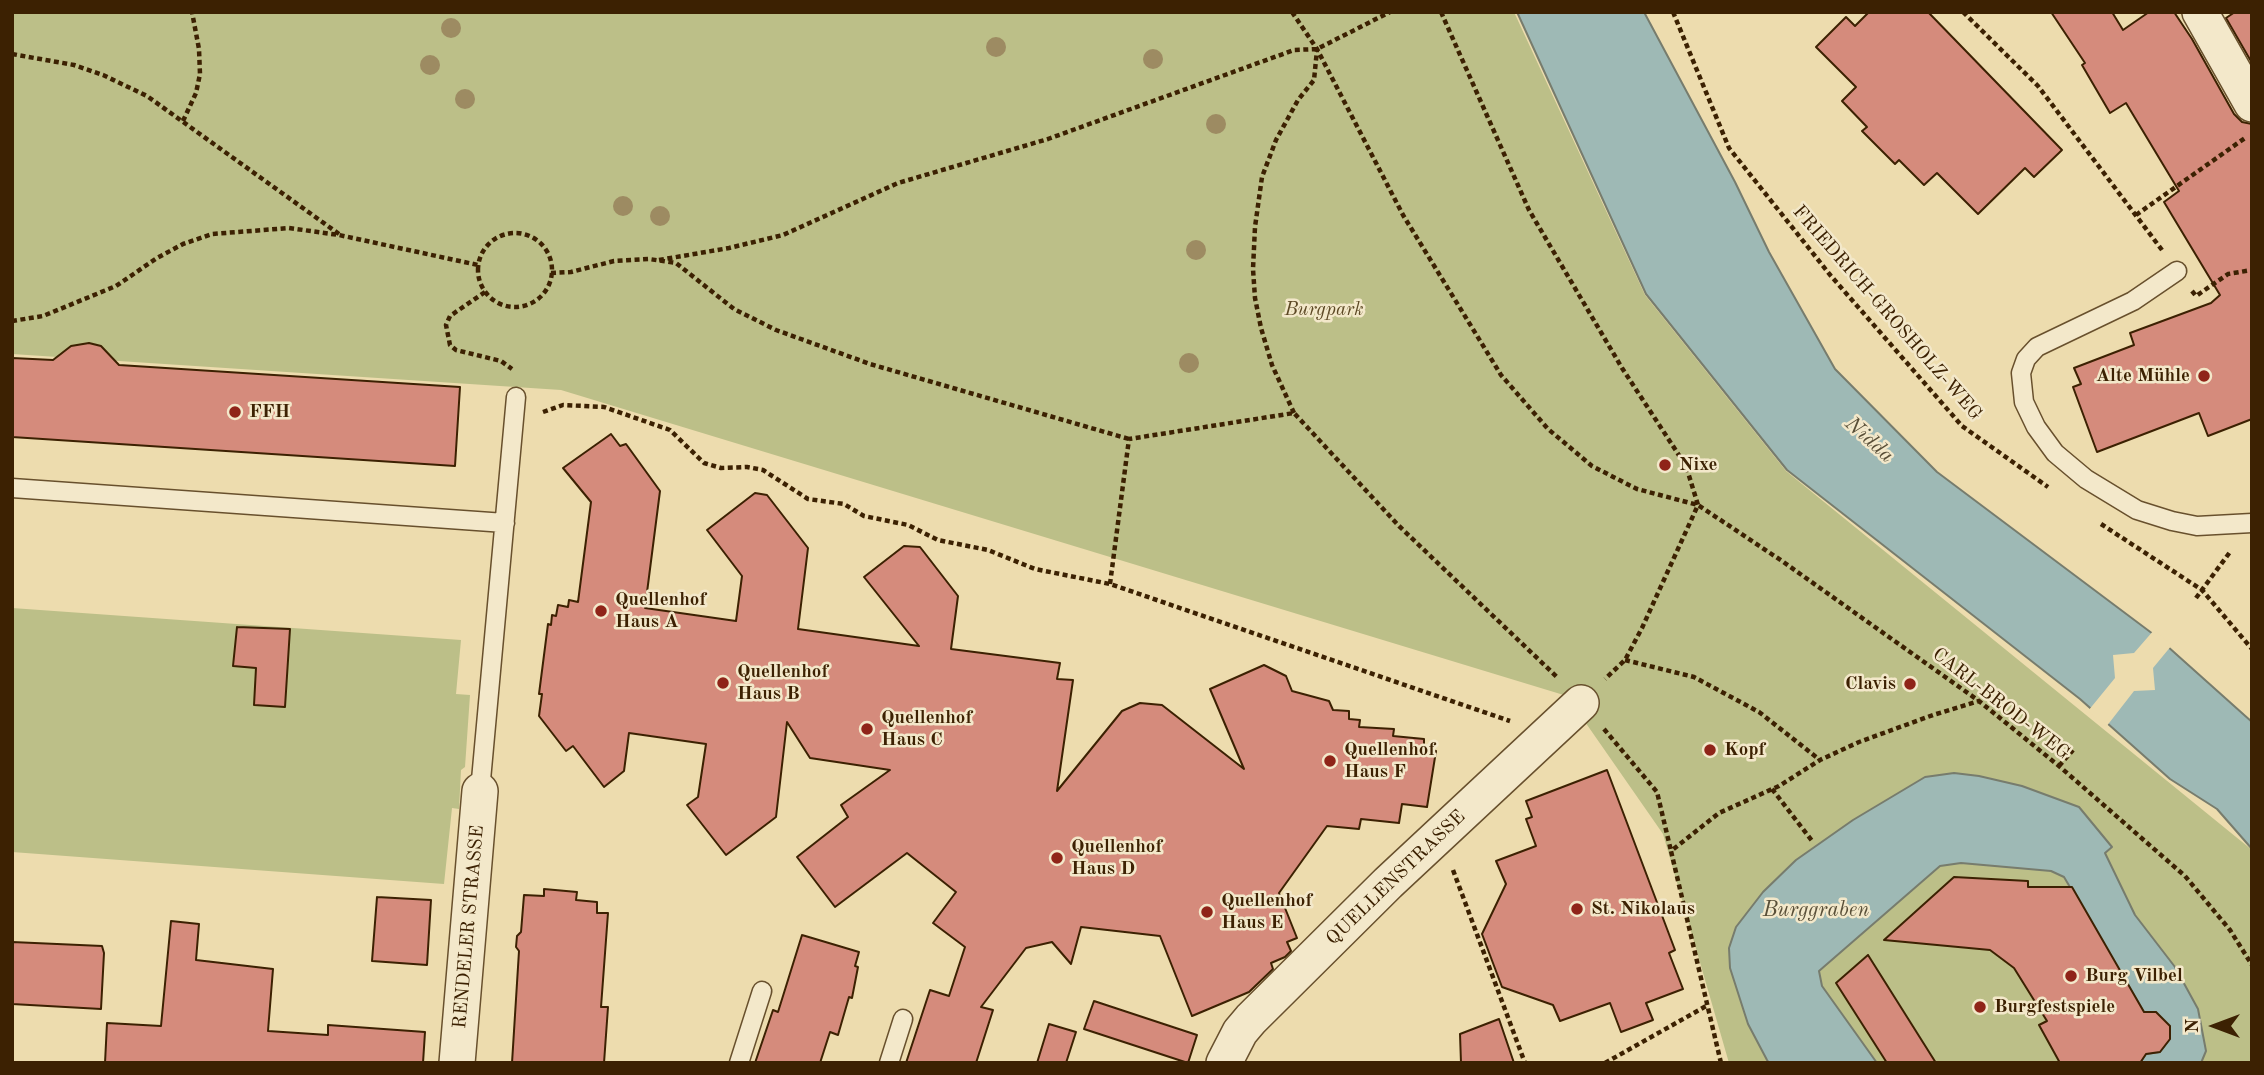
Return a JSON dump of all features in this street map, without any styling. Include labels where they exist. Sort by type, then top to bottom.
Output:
[{"type":"street","points":[[2200,12],[2252,104]]},
{"type":"street","name":"QUELLENSTRASSE","points":[[1224,1063],[1240,1032],[1251,1019],[1581,703]]},
{"type":"street","name":"RENDELER STRASSE","points":[[457,1063],[480,791]]},
{"type":"lane","points":[[2177,271],[2133,301],[2037,347],[2026,359],[2021,373],[2024,402],[2036,427],[2055,453],[2085,479],[2137,510],[2197,526],[2252,523]]},
{"type":"lane","points":[[480,791],[516,397]]},
{"type":"lane","points":[[12,488],[505,523]]},
{"type":"lane","points":[[738,1063],[762,991]]},
{"type":"lane","points":[[889,1063],[902,1019]]},
{"type":"path","points":[[183,121],[196,93],[200,74],[199,49],[192,12]]},
{"type":"path","name":"CARL-BROD-WEG","points":[[1292,12],[1317,49],[1403,215],[1502,374],[1548,429],[1592,466],[1637,489],[1698,505],[1782,561],[1979,701],[2059,766],[2185,876],[2230,930],[2252,965]]},
{"type":"path","points":[[551,273],[571,272],[614,261],[659,260],[783,235],[898,183],[1048,139],[1294,50],[1317,49],[1390,12]]},
{"type":"path","points":[[1441,12],[1529,210],[1622,368],[1686,466],[1698,505],[1625,660],[1581,703]]},
{"type":"path","name":"FRIEDRICH-GROSHOLZ-WEG","points":[[1673,12],[1729,148],[1831,276],[1962,426],[2049,488]]},
{"type":"path","points":[[1963,12],[2038,86],[2196,296],[2228,274],[2252,270]]},
{"type":"path","points":[[1317,49],[1314,80],[1298,100],[1276,140],[1262,177],[1255,226],[1255,298],[1272,365],[1294,413],[1399,526],[1529,648],[1581,703],[1657,792],[1721,1063]]},
{"type":"path","points":[[12,54],[74,65],[103,75],[147,96],[340,235]]},
{"type":"path","points":[[2136,215],[2252,134]]},
{"type":"path","points":[[12,321],[43,316],[116,286],[157,258],[183,244],[212,234],[289,229],[340,235],[478,265]]},
{"type":"path","points":[[508,233],[519,233],[537,240],[546,250],[551,261],[551,273],[545,292],[536,301],[516,307],[502,305],[485,292],[478,276],[478,265],[480,256],[491,241],[508,233]]},
{"type":"path","points":[[659,260],[676,263],[734,309],[776,330],[870,364],[1129,439],[1294,413]]},
{"type":"path","points":[[485,292],[450,316],[446,325],[450,345],[456,350],[508,365],[514,373],[516,397]]},
{"type":"path","points":[[512,436],[538,414],[551,407],[576,404],[604,407],[670,430],[704,463],[722,468],[747,467],[764,470],[808,499],[844,504],[864,516],[908,525],[938,540],[988,550],[1035,569],[1110,584],[1547,734]]},
{"type":"path","points":[[1110,584],[1129,439]]},
{"type":"path","points":[[2092,518],[2202,590],[2252,649]]},
{"type":"path","points":[[2196,598],[2221,565]]},
{"type":"path","points":[[1625,660],[1694,677],[1759,712],[1820,760]]},
{"type":"path","points":[[1671,851],[1719,813],[1772,789],[1820,760],[1884,733],[1979,701]]},
{"type":"path","points":[[2059,766],[2073,750]]},
{"type":"path","points":[[1772,789],[1813,842]]},
{"type":"path","points":[[1440,836],[1525,1063]]},
{"type":"path","points":[[1605,1063],[1708,1006]]},
{"type":"green space","name":"Burgpark","points":[[12,12],[1514,12],[1645,295],[1786,471],[2252,850],[2252,1063],[1729,1063],[1663,834],[1567,696],[561,390],[12,354]]},
{"type":"green space","points":[[12,608],[461,640],[456,694],[470,695],[465,767],[461,770],[459,809],[452,808],[444,884],[12,852]]},
{"type":"water","name":"Nidda","points":[[1517,12],[1644,12],[1735,182],[1769,252],[1835,369],[1937,472],[2157,637],[2252,722],[2252,849],[2217,809],[2170,779],[2080,699],[1787,470],[1646,294]]},
{"type":"water","name":"Burggraben","points":[[1954,773],[2022,786],[2079,807],[2112,847],[2105,853],[2135,915],[2175,967],[2198,1009],[2206,1051],[2201,1063],[2140,1063],[2146,1054],[2160,1052],[2170,1039],[2156,1012],[2144,1012],[2064,877],[2051,871],[1961,863],[1940,866],[1819,971],[1822,986],[1877,1063],[1769,1063],[1748,1024],[1730,968],[1729,948],[1736,927],[1763,892],[1796,860],[1853,820],[1925,777]]},
{"type":"pier","points":[[2154,630],[2172,645],[2153,668],[2155,690],[2134,691],[2106,727],[2088,711],[2115,678],[2113,655],[2134,653]]},
{"type":"building","points":[[1869,12],[1928,12],[2062,150],[2034,177],[2025,168],[1978,214],[1937,173],[1924,185],[1899,160],[1895,164],[1862,131],[1867,127],[1842,101],[1856,87],[1816,47],[1846,17],[1855,26]]},
{"type":"building","points":[[2051,12],[2112,12],[2123,30],[2149,12],[2174,12],[2234,114],[2242,122],[2252,124],[2252,419],[2208,436],[2199,413],[2097,452],[2073,387],[2081,384],[2074,368],[2134,345],[2130,333],[2211,303],[2220,295],[2164,202],[2179,191],[2126,103],[2110,113],[2082,65],[2085,63]]},
{"type":"building","points":[[2235,12],[2252,12],[2252,63],[2226,18]]},
{"type":"building","name":"FFH","points":[[89,343],[101,346],[119,365],[460,387],[455,466],[12,437],[12,358],[53,360],[71,346]]},
{"type":"building","points":[[611,434],[620,446],[626,444],[660,491],[645,608],[736,621],[742,576],[707,530],[755,493],[767,495],[808,548],[798,629],[919,646],[864,577],[904,546],[920,547],[958,596],[951,649],[1060,663],[1057,679],[1073,680],[1057,791],[1122,711],[1140,703],[1162,705],[1244,769],[1210,689],[1264,665],[1286,676],[1292,691],[1329,701],[1333,710],[1349,711],[1349,719],[1360,720],[1359,727],[1394,729],[1393,736],[1424,739],[1424,749],[1436,751],[1427,807],[1402,804],[1399,823],[1361,819],[1359,829],[1327,826],[1279,893],[1297,938],[1287,942],[1291,951],[1271,963],[1273,969],[1249,992],[1192,1016],[1160,936],[1081,927],[1071,964],[1052,942],[1026,948],[981,1007],[993,1010],[976,1063],[906,1063],[930,990],[949,996],[965,947],[933,923],[956,892],[907,853],[835,907],[797,857],[848,817],[841,805],[890,770],[810,758],[787,722],[776,817],[726,855],[687,805],[698,797],[706,744],[629,733],[624,771],[604,787],[573,746],[566,751],[539,716],[542,694],[539,694],[548,624],[551,625],[552,615],[556,616],[558,605],[568,607],[569,600],[578,602],[591,502],[563,468]]},
{"type":"building","points":[[237,627],[290,629],[285,707],[254,705],[256,668],[233,666]]},
{"type":"building","name":"St. Nikolaus","points":[[1607,770],[1675,950],[1669,953],[1683,989],[1646,1003],[1653,1020],[1621,1032],[1610,1003],[1560,1021],[1553,1005],[1502,987],[1482,934],[1506,884],[1496,861],[1536,846],[1526,819],[1532,817],[1526,801]]},
{"type":"building","name":"Burg Vilbel","points":[[1954,877],[2028,881],[2028,887],[2072,887],[2144,1012],[2156,1012],[2170,1026],[2170,1039],[2160,1052],[2146,1054],[2140,1063],[2060,1063],[2039,1025],[2047,1021],[2014,968],[1990,950],[1884,940]]},
{"type":"building","points":[[544,889],[577,892],[576,900],[597,902],[597,913],[608,913],[601,1007],[608,1007],[604,1063],[512,1063],[519,951],[516,947],[517,936],[521,932],[524,895],[544,896]]},
{"type":"building","points":[[377,897],[431,900],[427,965],[372,961]]},
{"type":"building","points":[[171,921],[199,924],[196,960],[273,969],[268,1031],[328,1035],[328,1025],[425,1032],[423,1063],[105,1063],[107,1023],[161,1026]]},
{"type":"building","points":[[802,935],[859,952],[852,998],[849,997],[838,1035],[830,1032],[820,1063],[755,1063],[773,1010],[778,1012]]},
{"type":"building","points":[[12,942],[102,946],[104,953],[101,1009],[12,1004]]},
{"type":"building","points":[[1868,955],[1936,1063],[1887,1063],[1836,983]]},
{"type":"building","points":[[1094,1001],[1197,1035],[1188,1063],[1084,1029]]},
{"type":"building","points":[[1499,1019],[1514,1063],[1461,1063],[1460,1034]]},
{"type":"building","points":[[1049,1024],[1076,1032],[1066,1063],[1037,1063]]},
{"type":"place","name":"Alte Mühle","points":[[2204,376]]},
{"type":"place","name":"FFH","points":[[235,412]]},
{"type":"place","name":"Nixe","points":[[1665,465]]},
{"type":"place","name":"Quellenhof Haus A","points":[[601,611]]},
{"type":"place","name":"Quellenhof Haus B","points":[[723,683]]},
{"type":"place","name":"Clavis","points":[[1910,684]]},
{"type":"place","name":"Quellenhof Haus C","points":[[867,729]]},
{"type":"place","name":"Kopf","points":[[1710,750]]},
{"type":"place","name":"Quellenhof Haus F","points":[[1330,761]]},
{"type":"place","name":"Quellenhof Haus D","points":[[1057,858]]},
{"type":"place","name":"St. Nikolaus","points":[[1577,909]]},
{"type":"place","name":"Quellenhof Haus E","points":[[1207,912]]},
{"type":"place","name":"Burg Vilbel","points":[[2071,976]]},
{"type":"place","name":"Burgfestspiele","points":[[1980,1007]]}]
